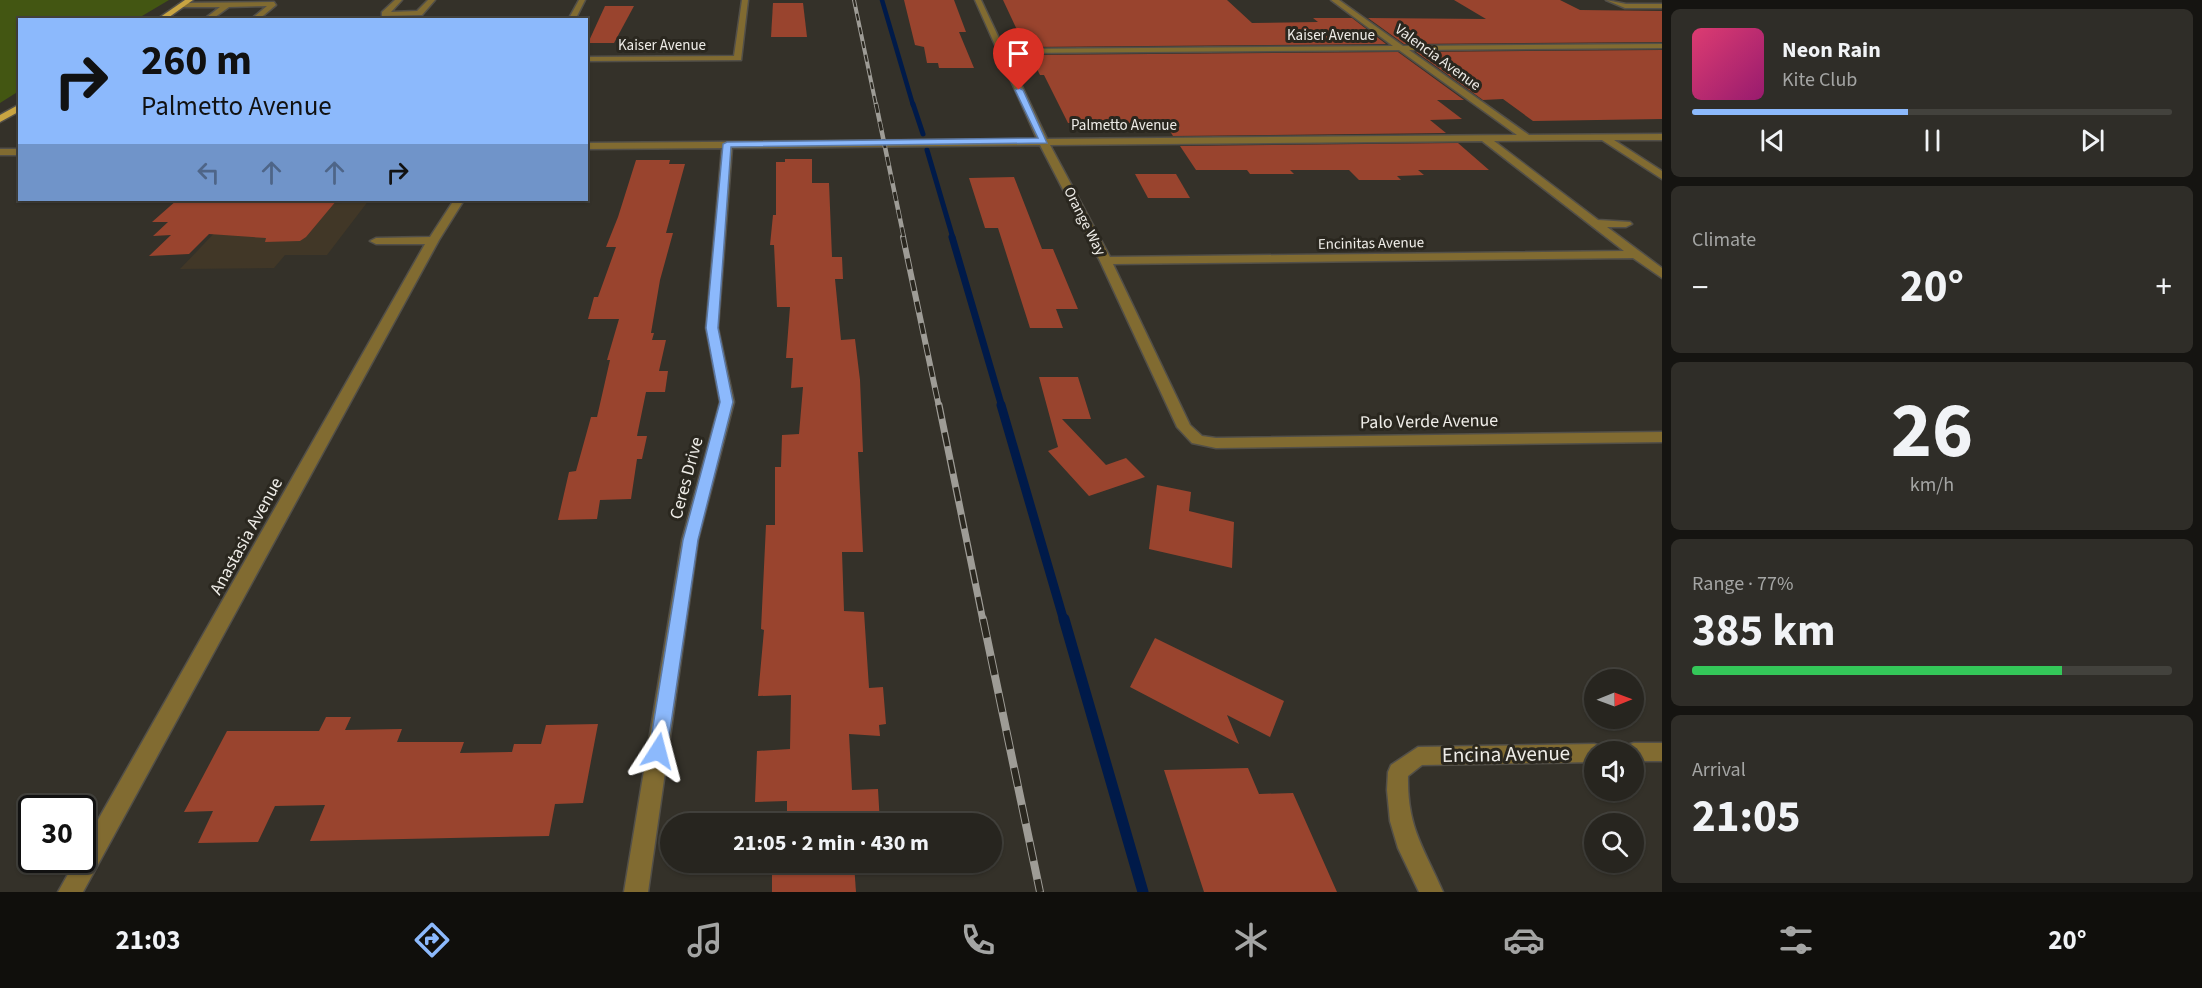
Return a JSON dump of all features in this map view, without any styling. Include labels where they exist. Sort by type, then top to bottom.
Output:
[{"type":"main road","points":[[162,18],[190,0]]},
{"type":"main road","points":[[0,119],[18,108]]},
{"type":"street","points":[[399,0],[385,14],[419,13],[432,0]]},
{"type":"street","points":[[572,18],[582,0]]},
{"type":"street","name":"Kaiser Avenue","points":[[588,59],[738,58],[745,0]]},
{"type":"street","name":"Orange Way","points":[[978,0],[1044,141],[1106,261],[1184,428],[1197,440]]},
{"type":"street","name":"Valencia Avenue","points":[[1334,0],[1525,137]]},
{"type":"street","points":[[1610,0],[1624,6],[1662,6]]},
{"type":"street","points":[[182,5],[278,2]]},
{"type":"street","points":[[256,18],[278,2]]},
{"type":"street","points":[[209,18],[228,4]]},
{"type":"street","name":"Kaiser Avenue","points":[[1001,51],[1662,46]]},
{"type":"street","points":[[1603,137],[1662,176]]},
{"type":"street","name":"Palmetto Avenue","points":[[588,146],[1662,137]]},
{"type":"street","points":[[1484,138],[1659,270]]},
{"type":"street","name":"Ceres Drive","points":[[636,892],[690,540],[726,402],[712,328],[727,144]]},
{"type":"street","points":[[0,152],[18,152]]},
{"type":"street","name":"Anastasia Avenue","points":[[70,892],[433,240],[458,201]]},
{"type":"street","points":[[1597,223],[1626,224]]},
{"type":"street","points":[[376,241],[433,240]]},
{"type":"street","name":"Encinitas Avenue","points":[[1106,261],[1637,254]]},
{"type":"street","name":"Palo Verde Avenue","points":[[1197,440],[1216,443],[1662,437]]},
{"type":"street","points":[[1644,752],[1662,752]]},
{"type":"street","name":"Encina Avenue","points":[[1431,892],[1406,843],[1396,801],[1398,772],[1418,756],[1584,753]]},
{"type":"shaded area","points":[[344,201],[368,201],[327,255],[285,255],[274,268],[180,269],[242,204],[342,203]]},
{"type":"green space","points":[[0,0],[169,0],[139,18],[18,18],[18,92],[0,103]]},
{"type":"building","points":[[904,0],[954,0],[966,32],[959,32],[974,68],[939,68],[938,63],[927,63],[924,47],[915,45]]},
{"type":"building","points":[[1003,0],[1227,0],[1252,23],[1318,22],[1313,18],[1352,18],[1386,44],[1025,47]]},
{"type":"building","points":[[1454,0],[1560,0],[1580,10],[1662,11],[1662,42],[1404,44],[1368,18],[1486,19]]},
{"type":"building","points":[[773,3],[803,3],[807,37],[771,37]]},
{"type":"building","points":[[605,6],[634,6],[614,43],[588,43]]},
{"type":"building","points":[[1662,50],[1662,119],[1533,121],[1503,99],[1483,100],[1416,52]]},
{"type":"building","points":[[1398,52],[1464,100],[1437,100],[1462,119],[1430,120],[1446,133],[1173,136],[1165,123],[1068,123],[1044,75],[1040,75],[1030,55]]},
{"type":"building","points":[[1458,143],[1489,170],[1418,170],[1424,175],[1397,176],[1401,180],[1359,180],[1349,170],[1290,170],[1294,174],[1250,174],[1247,170],[1196,170],[1180,146]]},
{"type":"building","points":[[785,159],[812,159],[812,183],[829,183],[832,257],[842,257],[843,279],[835,279],[841,340],[855,339],[860,380],[863,452],[858,452],[863,552],[842,552],[844,611],[864,612],[869,688],[883,687],[886,724],[879,725],[880,736],[849,734],[852,790],[878,789],[879,813],[787,813],[787,801],[755,802],[757,751],[790,749],[791,695],[758,696],[764,630],[761,629],[766,525],[775,525],[775,467],[781,467],[782,435],[799,434],[803,387],[791,388],[793,358],[786,358],[790,307],[777,307],[774,245],[770,245],[773,215],[776,215],[776,162],[785,162]]},
{"type":"building","points":[[636,160],[670,160],[669,164],[685,164],[666,233],[673,233],[660,280],[651,333],[654,333],[652,340],[666,340],[659,371],[668,371],[665,392],[646,392],[637,436],[647,436],[642,459],[637,459],[631,499],[600,500],[597,519],[558,520],[569,472],[576,471],[591,417],[597,417],[610,360],[607,360],[619,319],[588,319],[594,297],[598,297],[616,247],[606,247]]},
{"type":"building","points":[[1135,174],[1176,174],[1190,198],[1148,198]]},
{"type":"building","points":[[1014,177],[1042,249],[1053,249],[1078,309],[1056,309],[1063,328],[1030,328],[998,228],[985,228],[969,178]]},
{"type":"building","points":[[176,201],[336,201],[300,241],[265,242],[266,238],[209,234],[189,254],[149,256],[171,235],[153,236],[168,222],[152,222]]},
{"type":"building","points":[[1039,377],[1078,377],[1091,419],[1062,419],[1106,465],[1126,458],[1145,477],[1089,496],[1048,451],[1058,447]]},
{"type":"building","points":[[1157,485],[1191,492],[1189,511],[1234,522],[1232,568],[1149,549]]},
{"type":"building","points":[[1155,638],[1284,701],[1270,737],[1227,715],[1239,744],[1130,687]]},
{"type":"building","points":[[326,717],[351,717],[345,730],[402,729],[397,742],[464,742],[460,753],[512,752],[514,744],[541,744],[546,725],[598,724],[583,803],[555,804],[549,836],[310,841],[325,805],[275,806],[258,842],[198,843],[213,811],[184,812],[227,731],[319,731]]},
{"type":"building","points":[[1248,768],[1259,794],[1293,793],[1337,892],[1204,892],[1164,770]]},
{"type":"building","points":[[772,873],[855,873],[856,892],[772,892]]},
{"type":"waterway","points":[[882,0],[913,105]]},
{"type":"waterway","points":[[913,104],[923,134]]},
{"type":"waterway","points":[[927,150],[953,238]]},
{"type":"waterway","points":[[952,237],[1002,407]]},
{"type":"waterway","points":[[1001,405],[1064,621]]},
{"type":"waterway","points":[[1064,619],[1143,892]]},
{"type":"railway","points":[[854,0],[876,105]]},
{"type":"railway","points":[[876,104],[904,238]]},
{"type":"railway","points":[[903,237],[939,407]]},
{"type":"railway","points":[[939,405],[983,621]]},
{"type":"railway","points":[[983,619],[1040,892]]},
{"type":"route","points":[[658,751],[690,540],[726,402],[712,328],[727,144],[1044,141],[1019,90]]}]
